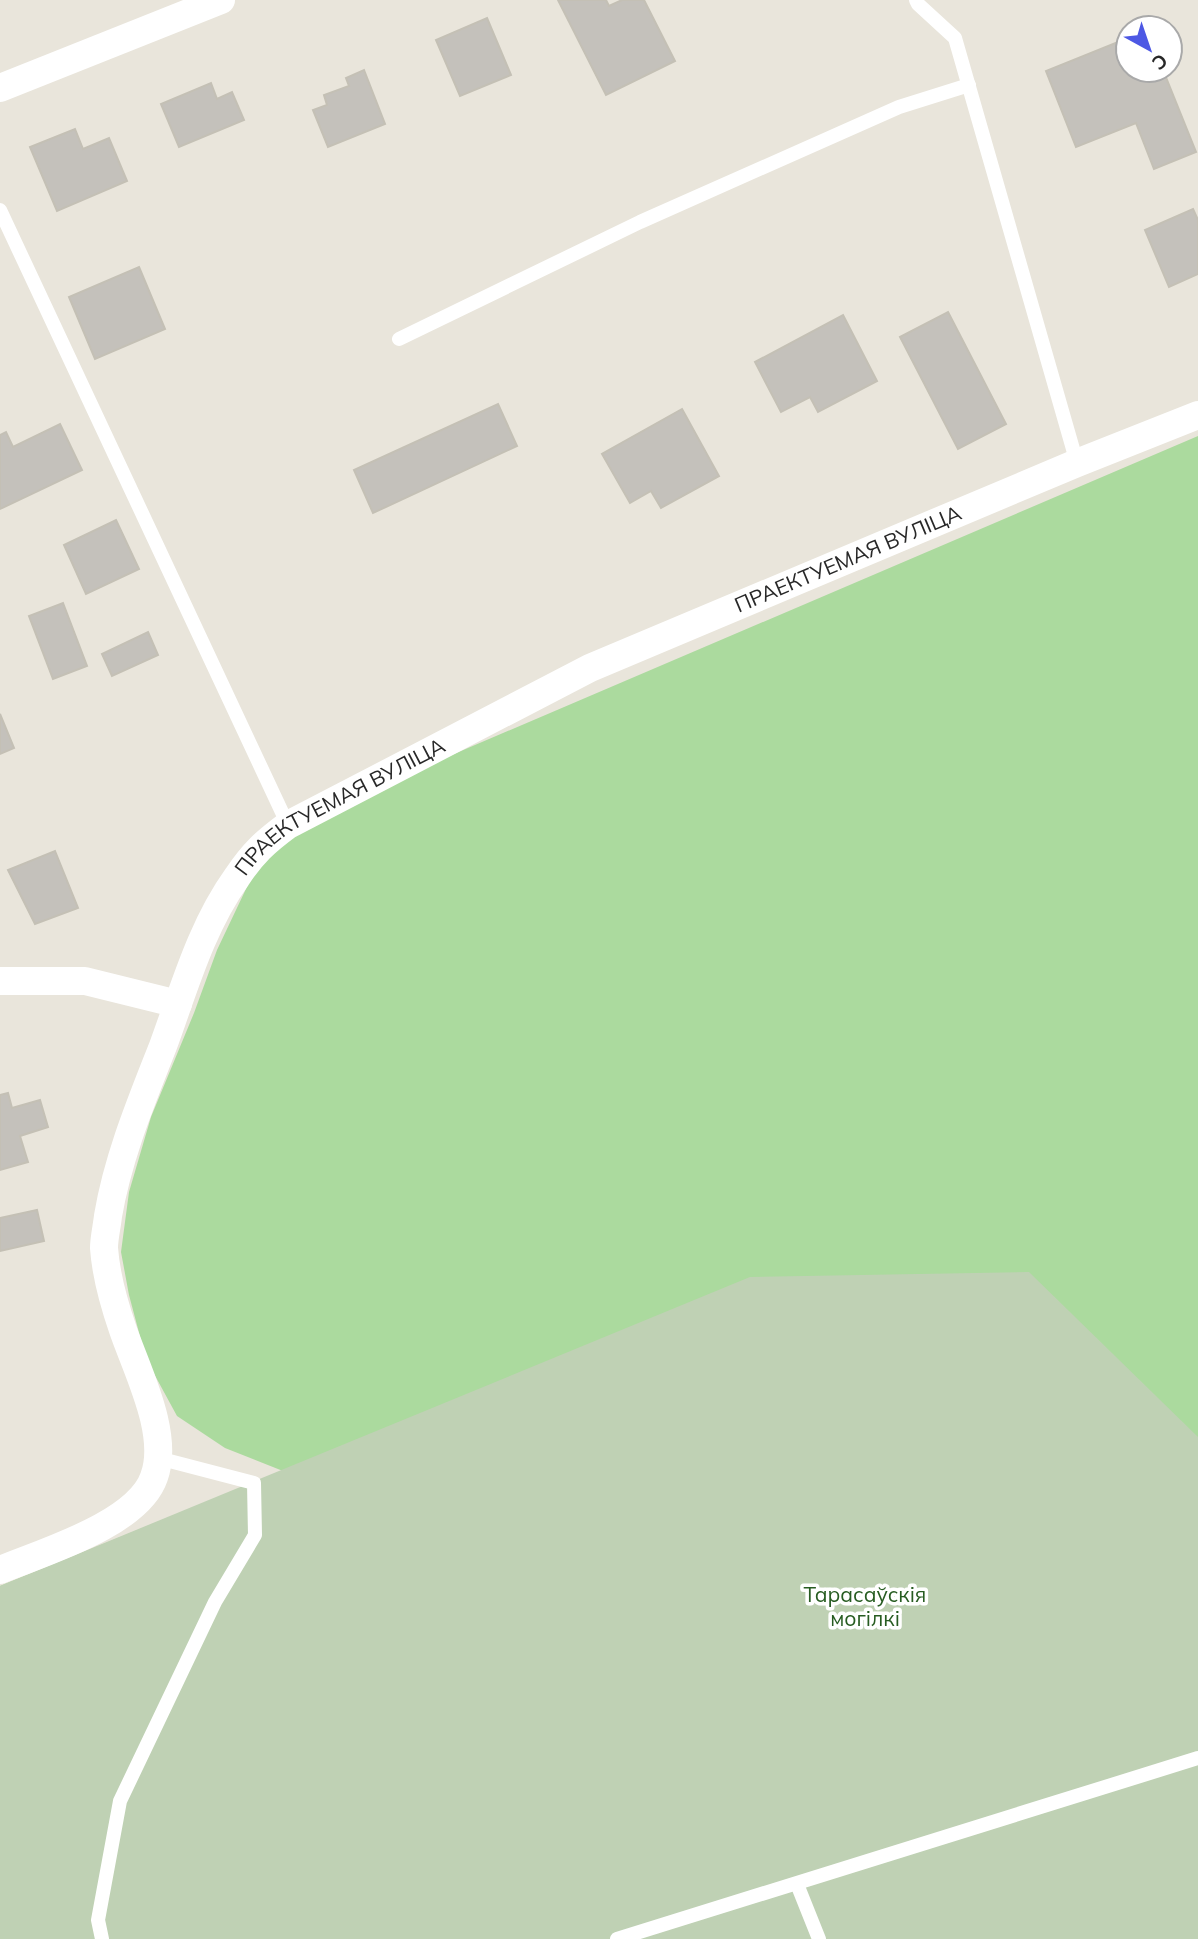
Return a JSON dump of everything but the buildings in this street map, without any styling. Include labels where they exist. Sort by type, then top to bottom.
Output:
[{"type":"street","points":[[0,88],[221,0]]},
{"type":"street","name":"ПРАЕКТУЕМАЯ ВУЛІЦА","points":[[0,1570],[106,1526],[142,1497],[154,1478],[158,1458],[153,1412],[114,1303],[104,1245],[123,1151],[205,932],[235,878],[262,844],[288,825],[590,668],[1077,463],[1198,415]]},
{"type":"street","points":[[0,981],[85,981],[178,1004]]},
{"type":"lane","points":[[916,0],[956,38],[1077,463]]},
{"type":"lane","points":[[399,339],[699,196],[899,107],[969,85]]},
{"type":"lane","points":[[0,210],[288,825]]},
{"type":"lane","points":[[102,1939],[98,1920],[120,1801],[215,1602],[255,1535],[254,1483],[158,1458]]},
{"type":"lane","points":[[617,1939],[1198,1758]]},
{"type":"lane","points":[[797,1884],[819,1939]]},
{"type":"green space","points":[[1198,436],[1198,1708],[0,1939],[0,1586],[283,1471],[225,1448],[177,1416],[146,1359],[121,1252],[129,1192],[151,1117],[217,950],[254,872],[288,825]]},
{"type":"green space","name":"Тарасаўскія могілкі","points":[[1029,1272],[1198,1437],[1198,1939],[0,1939],[0,1586],[750,1277]]}]
